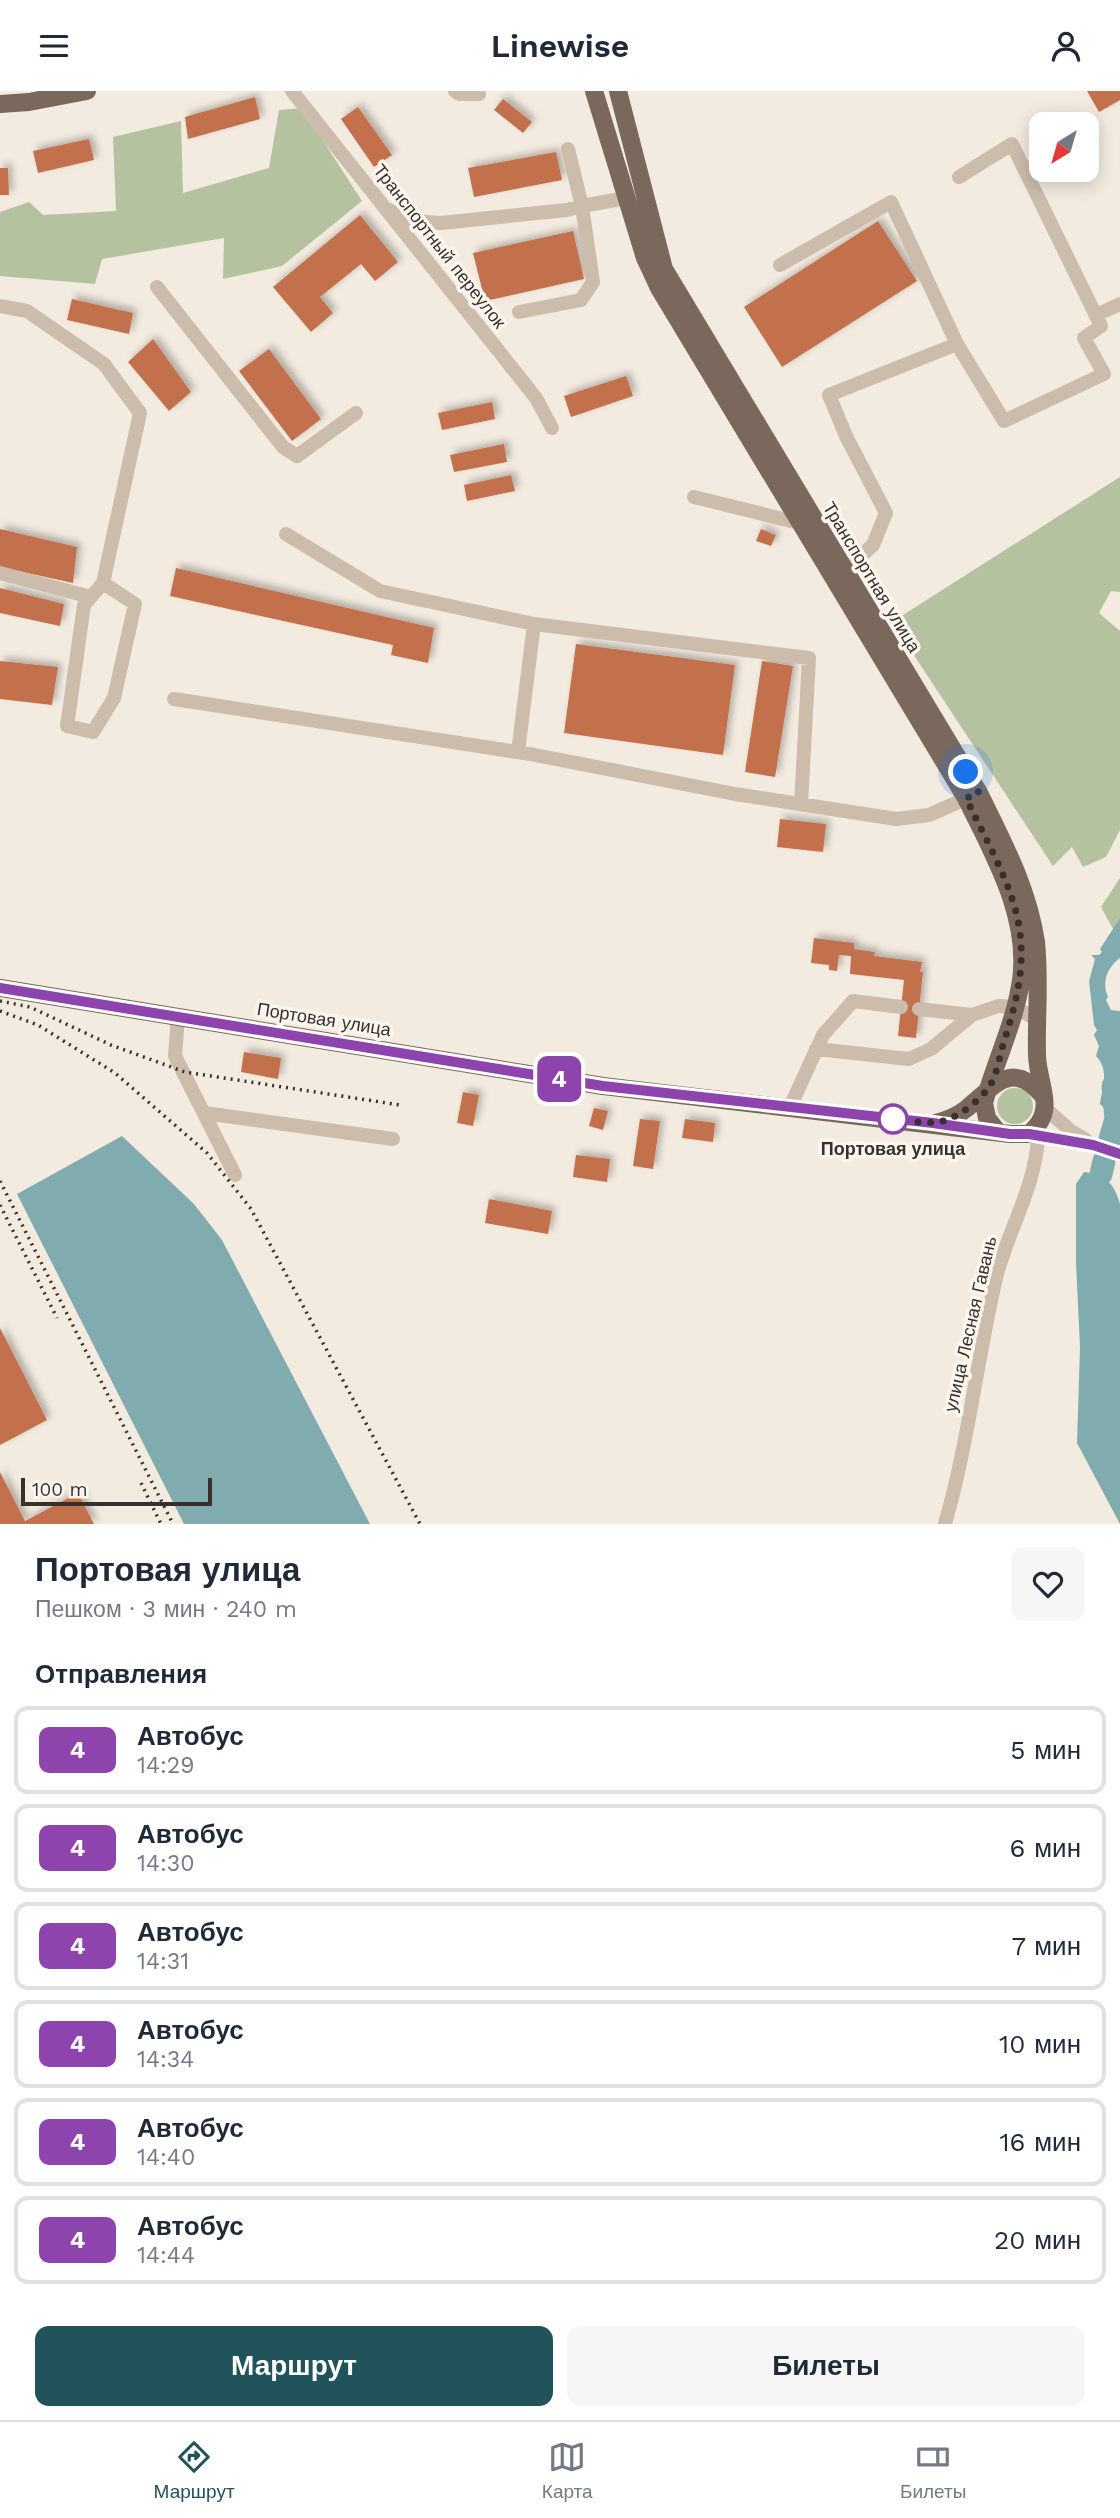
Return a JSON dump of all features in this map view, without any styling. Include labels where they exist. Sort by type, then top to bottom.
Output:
[{"type":"main road","points":[[0,104],[29,102],[87,91]]},
{"type":"main road","name":"Транспортная улица","points":[[594,91],[645,258],[659,288],[806,520],[973,796],[1017,915],[1022,960],[1015,1007],[984,1103],[985,1113],[998,1132]]},
{"type":"main road","name":"Транспортная улица","points":[[618,91],[664,269],[806,520],[844,571],[1021,880],[1028,904],[1037,961],[1037,1059],[1045,1102]]},
{"type":"main road","name":"Портовая улица","points":[[0,988],[603,1086],[998,1132]]},
{"type":"main road","points":[[933,1123],[958,1114],[989,1087],[1007,1078],[1016,1077],[1030,1082],[1045,1102],[1040,1123],[1033,1135],[998,1132]]},
{"type":"street","name":"Транспортный переулок","points":[[292,91],[536,398],[552,428]]},
{"type":"street","points":[[455,91],[459,94],[479,94]]},
{"type":"street","points":[[780,265],[891,202],[957,344],[1004,421],[1104,374],[1084,338],[1101,326],[1012,144],[958,177]]},
{"type":"street","points":[[519,312],[581,300],[593,282],[582,206],[568,149]]},
{"type":"street","points":[[385,208],[411,221],[442,223],[567,210],[626,198]]},
{"type":"street","points":[[157,286],[283,447],[298,456],[356,413]]},
{"type":"street","points":[[1096,315],[1120,304]]},
{"type":"street","points":[[0,306],[27,311],[104,364],[140,413],[103,583],[84,605],[67,726],[93,732],[114,698],[135,604],[103,583]]},
{"type":"street","points":[[844,571],[873,545],[886,513],[846,436],[829,395],[957,344]]},
{"type":"street","points":[[694,497],[806,520]]},
{"type":"street","points":[[286,534],[380,591],[534,624],[809,658],[801,804]]},
{"type":"street","points":[[0,573],[91,597]]},
{"type":"street","points":[[518,753],[534,624]]},
{"type":"street","points":[[174,699],[518,753],[896,819],[929,815],[973,796]]},
{"type":"street","points":[[790,1107],[823,1035],[853,1001],[901,1007]]},
{"type":"street","points":[[816,1049],[909,1059],[931,1049],[972,1015],[998,1006],[1015,1007],[1037,1020]]},
{"type":"street","points":[[919,1009],[972,1015]]},
{"type":"street","points":[[178,1017],[175,1056],[235,1175]]},
{"type":"street","points":[[1045,1102],[1071,1131],[1093,1145]]},
{"type":"street","points":[[204,1113],[393,1139]]},
{"type":"street","points":[[1033,1135],[1093,1145],[1120,1154]]},
{"type":"street","name":"улица Лесная Гавань","points":[[945,1524],[996,1277],[1035,1168],[1033,1135]]},
{"type":"green space","points":[[302,108],[362,201],[282,266],[223,279],[224,238],[102,259],[95,284],[0,276],[0,212],[29,202],[43,215],[116,211],[113,137],[181,121],[183,193],[269,168],[279,110]]},
{"type":"green space","points":[[1120,477],[1120,592],[1111,591],[1099,613],[1120,631],[1120,830],[1106,857],[1083,867],[1072,847],[1053,866],[892,622]]},
{"type":"green space","points":[[1120,878],[1120,918],[1113,929],[1101,907]]},
{"type":"green space","points":[[1015,1088],[1028,1093],[1033,1106],[1028,1119],[1015,1124],[1002,1119],[997,1106],[1002,1093]]},
{"type":"water","points":[[1120,918],[1120,958],[1109,970],[1105,985],[1108,997],[1106,1000],[1111,1010],[1120,1011],[1120,1116],[1112,1115],[1100,1104],[1104,1073],[1096,1056],[1099,1046],[1094,1035],[1097,1030],[1094,1025],[1089,981],[1095,959],[1091,955],[1099,955],[1102,952],[1100,949]]},
{"type":"water","points":[[122,1136],[194,1204],[222,1240],[370,1524],[184,1524],[17,1194]]},
{"type":"water","points":[[1084,1172],[1098,1175],[1108,1181],[1120,1204],[1120,1524],[1077,1443],[1080,1347],[1076,1184]]},
{"type":"building","points":[[1087,91],[1120,91],[1120,100],[1099,112]]},
{"type":"building","points":[[255,97],[260,119],[188,139],[185,117]]},
{"type":"building","points":[[503,99],[532,122],[523,133],[494,110]]},
{"type":"building","points":[[358,107],[392,155],[374,167],[341,119]]},
{"type":"building","points":[[89,139],[94,160],[38,173],[33,151]]},
{"type":"building","points":[[556,152],[562,180],[474,197],[468,168]]},
{"type":"building","points":[[0,168],[8,168],[9,195],[0,195]]},
{"type":"building","points":[[360,215],[398,262],[375,281],[361,264],[320,297],[333,313],[311,332],[273,287]]},
{"type":"building","points":[[878,221],[917,281],[782,367],[744,307]]},
{"type":"building","points":[[573,231],[584,279],[485,301],[473,253]]},
{"type":"building","points":[[72,299],[133,313],[129,334],[67,320]]},
{"type":"building","points":[[153,339],[191,392],[169,411],[128,362]]},
{"type":"building","points":[[269,349],[321,419],[292,441],[239,371]]},
{"type":"building","points":[[626,376],[633,396],[571,417],[564,396]]},
{"type":"building","points":[[492,402],[495,419],[442,430],[438,413]]},
{"type":"building","points":[[504,444],[507,462],[454,472],[450,455]]},
{"type":"building","points":[[511,475],[515,491],[467,501],[464,485]]},
{"type":"building","points":[[0,529],[77,547],[73,583],[0,567]]},
{"type":"building","points":[[761,529],[776,535],[771,546],[756,541]]},
{"type":"building","points":[[176,568],[434,628],[428,663],[391,655],[393,645],[170,596]]},
{"type":"building","points":[[0,588],[64,604],[60,626],[0,613]]},
{"type":"building","points":[[576,644],[735,665],[723,755],[564,733]]},
{"type":"building","points":[[0,661],[58,667],[52,705],[0,699]]},
{"type":"building","points":[[762,661],[793,666],[775,777],[745,772]]},
{"type":"building","points":[[780,819],[826,824],[823,852],[777,847]]},
{"type":"building","points":[[814,938],[854,943],[854,949],[875,952],[874,956],[922,962],[916,1038],[898,1036],[904,980],[850,974],[851,956],[839,955],[837,971],[829,970],[829,965],[811,963]]},
{"type":"building","points":[[244,1052],[281,1058],[278,1079],[241,1072]]},
{"type":"building","points":[[463,1092],[479,1095],[473,1126],[457,1123]]},
{"type":"building","points":[[594,1108],[608,1111],[603,1130],[589,1126]]},
{"type":"building","points":[[640,1119],[660,1121],[653,1169],[633,1166]]},
{"type":"building","points":[[685,1119],[715,1123],[713,1142],[682,1138]]},
{"type":"building","points":[[576,1155],[610,1159],[607,1182],[573,1177]]},
{"type":"building","points":[[489,1199],[552,1211],[548,1234],[485,1223]]},
{"type":"building","points":[[0,1328],[47,1420],[0,1445]]},
{"type":"building","points":[[0,1472],[25,1521],[78,1493],[94,1524],[0,1524]]},
{"type":"waterway","points":[[1110,1139],[1116,1119],[1113,1086]]},
{"type":"waterway","points":[[1101,1174],[1104,1161]]},
{"type":"railway","points":[[0,1001],[30,1007],[111,1045],[185,1072],[400,1105]]},
{"type":"railway","points":[[0,1011],[38,1025],[115,1073],[207,1153],[251,1209],[420,1524]]},
{"type":"railway","points":[[0,1181],[173,1524]]},
{"type":"railway","points":[[0,1205],[57,1318]]},
{"type":"railway","points":[[141,1483],[161,1524]]},
{"type":"bus line","name":"4","points":[[0,988],[603,1086],[1010,1134],[1029,1134],[1093,1145],[1120,1154]]},
{"type":"place","name":"Портовая улица","points":[[893,1119]]},
{"type":"route","points":[[893,1119],[933,1123],[946,1120],[967,1108],[989,1087],[1015,1007],[1021,979],[1021,938],[1017,915],[1001,871],[966,798],[979,793],[966,772]]}]
